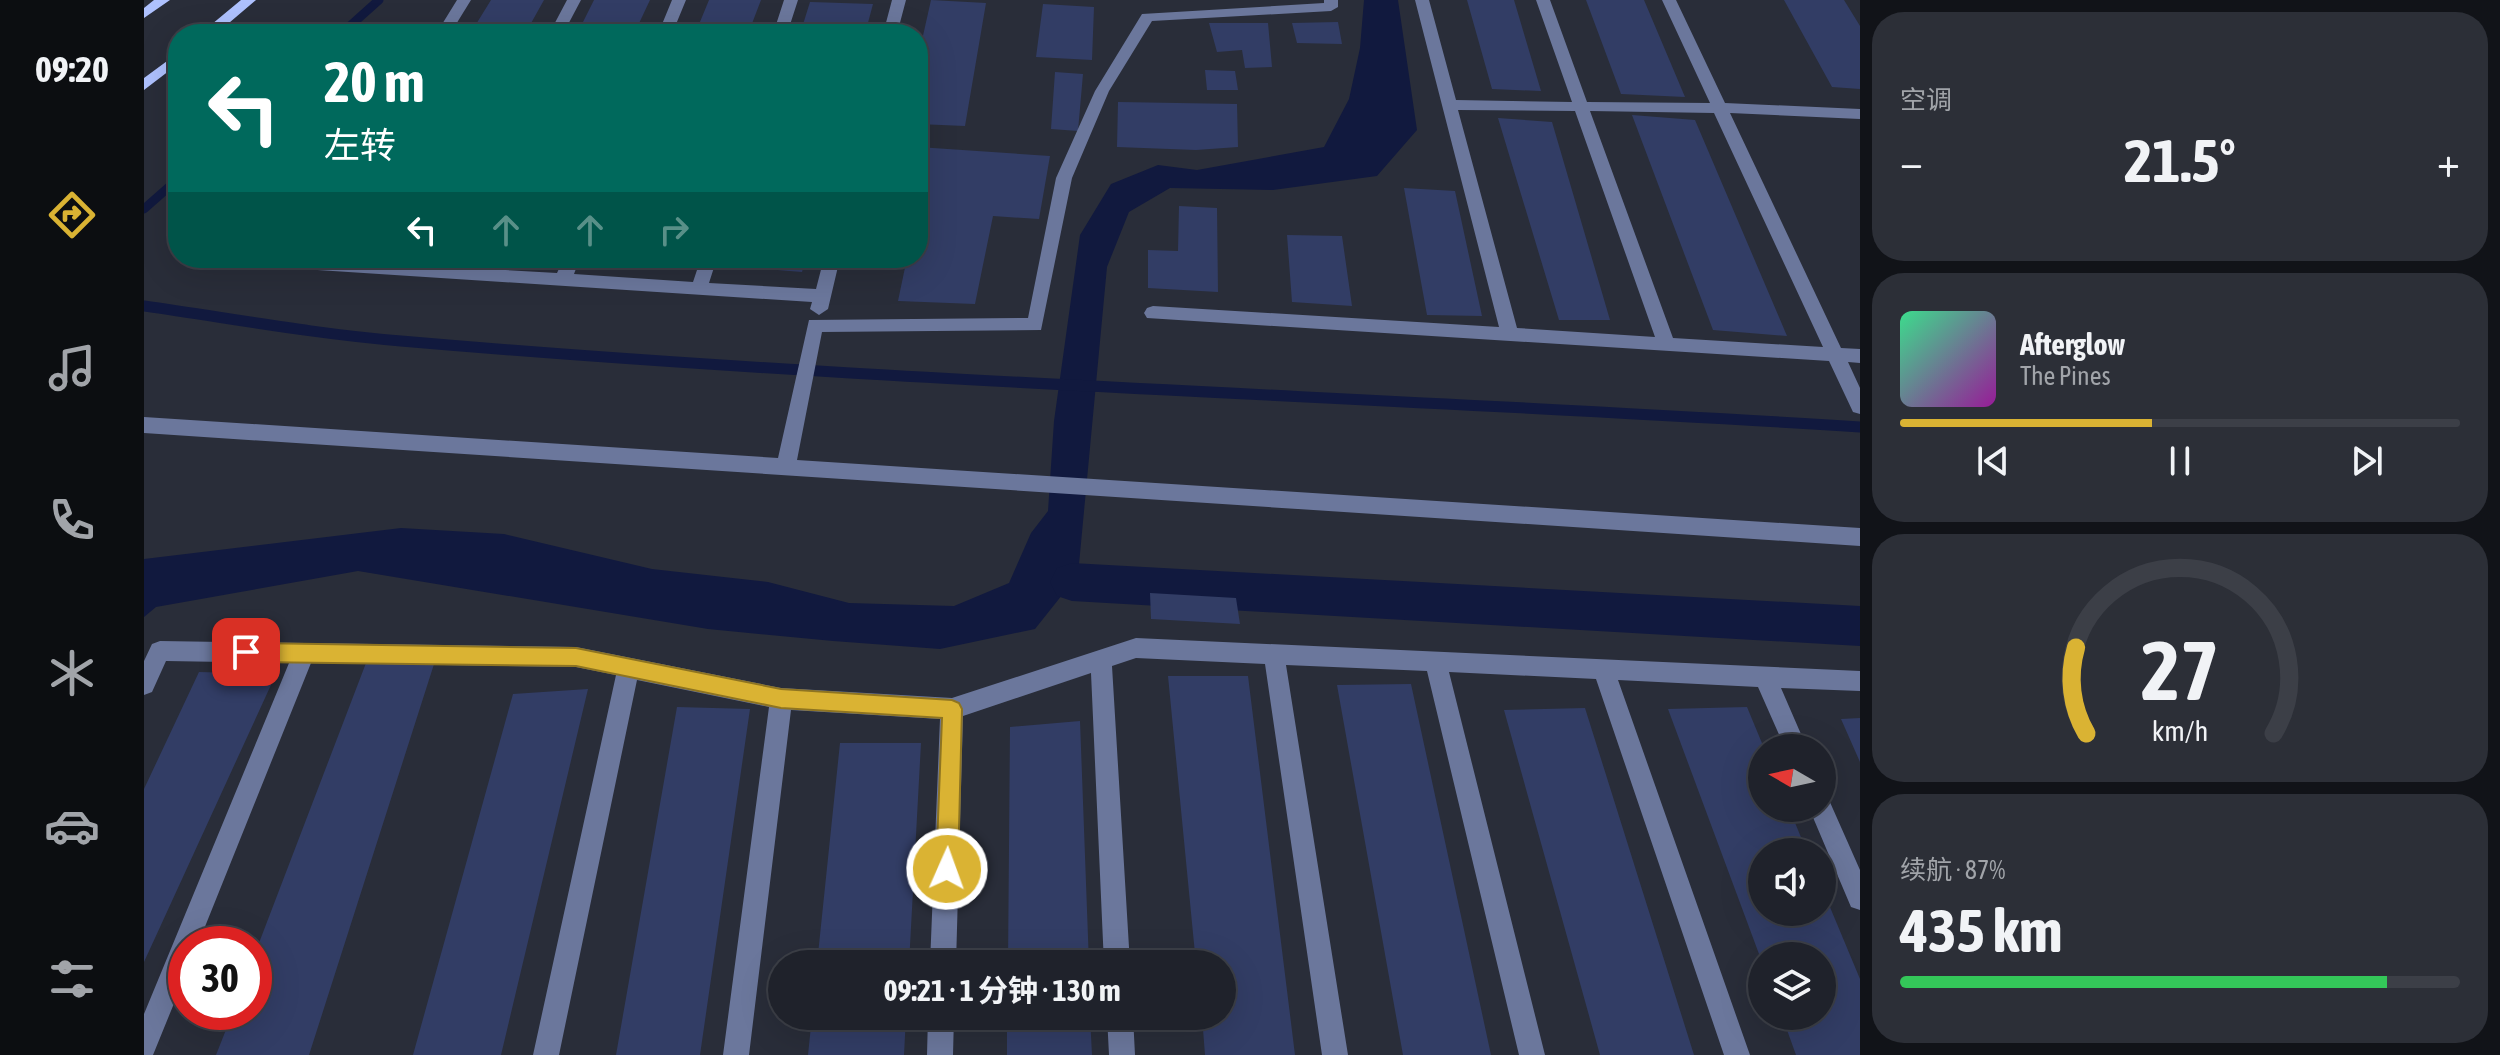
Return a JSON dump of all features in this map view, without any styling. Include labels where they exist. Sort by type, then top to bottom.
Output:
[{"type":"main road","points":[[144,14],[163,0]]},
{"type":"main road","points":[[219,24],[249,0]]},
{"type":"main road","points":[[144,85],[168,65]]},
{"type":"street","points":[[449,24],[464,0]]},
{"type":"street","points":[[561,24],[574,0]]},
{"type":"street","points":[[669,24],[679,0]]},
{"type":"street","points":[[783,24],[791,0]]},
{"type":"street","points":[[893,24],[899,0]]},
{"type":"street","points":[[815,325],[1035,325],[1064,178],[1102,91],[1147,17],[1146,0]]},
{"type":"street","points":[[1147,17],[1236,6],[1331,7],[1331,0]]},
{"type":"street","points":[[1422,0],[1510,335]]},
{"type":"street","points":[[1543,0],[1666,344]]},
{"type":"street","points":[[1669,0],[1860,407]]},
{"type":"street","points":[[1450,105],[1720,108],[1860,114]]},
{"type":"street","points":[[463,268],[563,280],[822,296]]},
{"type":"street","points":[[563,280],[568,268]]},
{"type":"street","points":[[699,288],[706,268]]},
{"type":"street","points":[[786,466],[829,268]]},
{"type":"street","points":[[1153,313],[1860,356]]},
{"type":"street","points":[[144,425],[1860,537]]},
{"type":"street","points":[[144,685],[160,651],[576,657],[781,699],[952,709],[1136,648],[1860,681]]},
{"type":"street","points":[[144,1046],[304,653]]},
{"type":"street","points":[[1274,655],[1335,1055]]},
{"type":"street","points":[[1101,660],[1116,950]]},
{"type":"street","points":[[1436,662],[1532,1055]]},
{"type":"street","points":[[546,1055],[629,668]]},
{"type":"street","points":[[1604,670],[1737,1055]]},
{"type":"street","points":[[1765,677],[1790,734]]},
{"type":"street","points":[[736,1055],[781,699]]},
{"type":"street","points":[[943,950],[952,709]]},
{"type":"street","points":[[1827,822],[1860,898]]},
{"type":"street","points":[[940,1055],[941,1030]]},
{"type":"street","points":[[1121,1030],[1122,1055]]},
{"type":"water","points":[[1364,0],[1398,0],[1417,130],[1377,176],[1273,190],[1170,188],[1129,212],[1107,267],[1078,575],[1035,629],[940,649],[833,641],[708,629],[358,571],[156,607],[144,617],[144,559],[401,528],[504,534],[652,569],[768,582],[849,603],[954,606],[1009,583],[1031,533],[1048,511],[1054,421],[1080,235],[1111,184],[1158,165],[1197,170],[1324,147],[1349,99],[1360,48]]},
{"type":"building","points":[[491,0],[544,0],[531,24],[476,24]]},
{"type":"building","points":[[594,0],[650,0],[639,24],[582,24]]},
{"type":"building","points":[[709,0],[761,0],[752,24],[699,24]]},
{"type":"building","points":[[931,0],[986,3],[965,126],[928,124],[926,24]]},
{"type":"building","points":[[1467,0],[1514,0],[1541,91],[1492,89]]},
{"type":"building","points":[[1586,0],[1644,0],[1685,97],[1621,94]]},
{"type":"building","points":[[1784,0],[1844,0],[1860,26],[1860,89],[1832,87]]},
{"type":"building","points":[[810,2],[873,4],[868,24],[803,24]]},
{"type":"building","points":[[1043,4],[1094,7],[1092,60],[1036,57]]},
{"type":"building","points":[[1338,22],[1342,44],[1297,43],[1292,23]]},
{"type":"building","points":[[1209,23],[1268,23],[1272,67],[1245,68],[1242,50],[1217,52]]},
{"type":"building","points":[[1205,70],[1235,71],[1238,90],[1207,90]]},
{"type":"building","points":[[1055,72],[1083,74],[1078,131],[1051,129]]},
{"type":"building","points":[[1118,102],[1237,104],[1238,147],[1196,150],[1117,147]]},
{"type":"building","points":[[1632,115],[1695,120],[1787,336],[1713,330]]},
{"type":"building","points":[[1498,118],[1552,122],[1610,320],[1559,320]]},
{"type":"building","points":[[928,148],[1050,156],[1039,219],[993,216],[975,304],[898,301],[905,268],[928,268]]},
{"type":"building","points":[[1404,188],[1455,191],[1482,316],[1427,315]]},
{"type":"building","points":[[1179,206],[1217,208],[1218,292],[1148,288],[1148,250],[1178,251]]},
{"type":"building","points":[[1287,235],[1342,236],[1352,306],[1292,302]]},
{"type":"building","points":[[753,268],[803,268],[802,272]]},
{"type":"building","points":[[1150,593],[1236,598],[1240,624],[1151,619]]},
{"type":"building","points":[[435,661],[309,1055],[216,1055],[226,1030],[272,1030],[272,926],[265,926],[366,663]]},
{"type":"building","points":[[199,672],[276,674],[144,962],[144,789]]},
{"type":"building","points":[[1168,676],[1248,676],[1295,1055],[1205,1055],[1203,1030],[1236,1030],[1236,950],[1195,950]]},
{"type":"building","points":[[1411,684],[1491,1055],[1403,1055],[1337,685]]},
{"type":"building","points":[[588,689],[501,1055],[413,1055],[513,694]]},
{"type":"building","points":[[677,707],[750,709],[700,1055],[616,1055]]},
{"type":"building","points":[[1747,707],[1758,734],[1748,734],[1748,822],[1795,822],[1801,838],[1748,838],[1748,924],[1668,709]]},
{"type":"building","points":[[1585,708],[1694,1055],[1600,1055],[1504,710]]},
{"type":"building","points":[[1860,718],[1860,762],[1841,719]]},
{"type":"building","points":[[1080,721],[1088,950],[1008,950],[1010,727]]},
{"type":"building","points":[[840,743],[921,743],[910,950],[818,950]]},
{"type":"building","points":[[1836,922],[1860,979],[1860,1055],[1796,1055],[1787,1030],[1836,1030],[1836,942],[1755,942],[1749,926],[1836,926]]},
{"type":"building","points":[[811,1030],[905,1030],[904,1055],[808,1055]]},
{"type":"building","points":[[1007,1030],[1091,1030],[1092,1055],[1007,1055]]},
{"type":"waterway","points":[[352,24],[379,0]]},
{"type":"waterway","points":[[144,209],[168,188]]},
{"type":"waterway","points":[[144,306],[369,338],[765,368],[1860,427]]},
{"type":"waterway","points":[[1072,582],[1860,626]]},
{"type":"route","points":[[246,652],[576,657],[781,699],[952,709],[947,869]]}]
